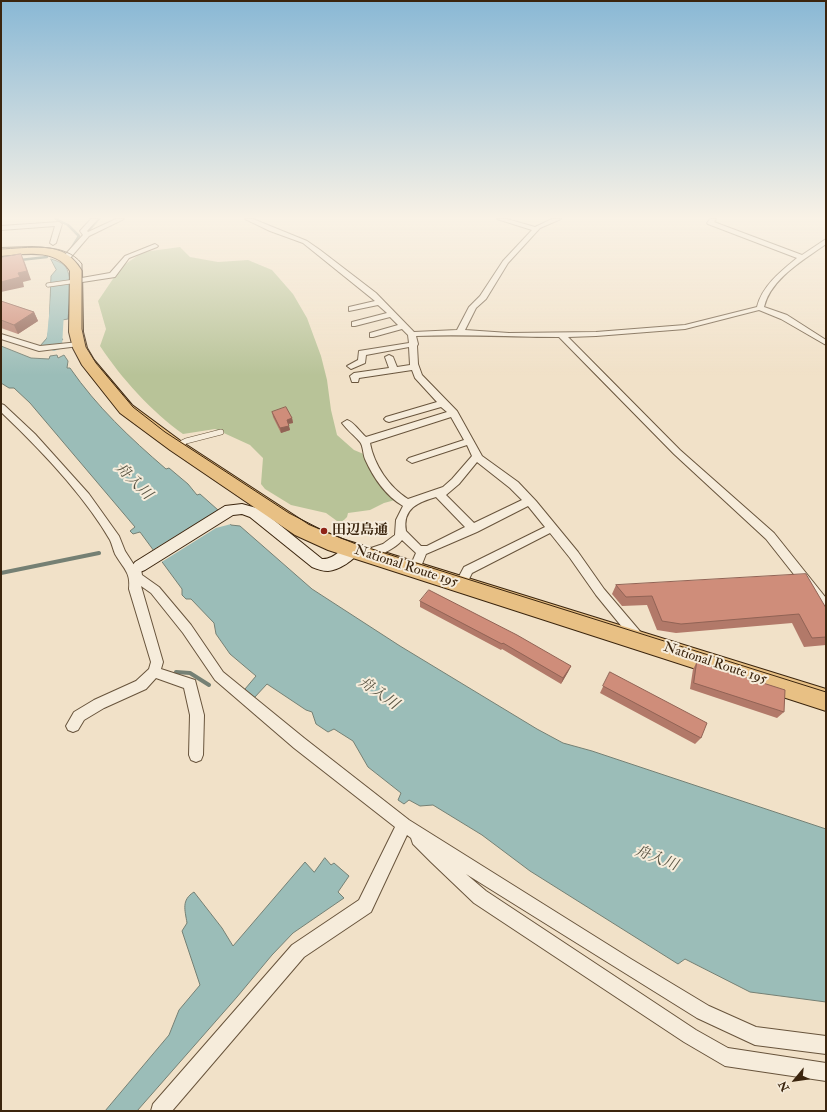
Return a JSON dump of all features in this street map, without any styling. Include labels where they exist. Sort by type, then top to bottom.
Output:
[{"type":"highway","name":"National Route 195","points":[[73,271],[72,282],[76,332],[79,344],[87,362],[126,410],[176,446],[302,530],[327,542],[826,700]]},
{"type":"street","points":[[72,282],[112,275],[116,271]]},
{"type":"street","points":[[343,271],[380,302],[412,334],[414,344],[414,367],[420,379],[454,413],[478,458],[514,485],[574,555],[600,592],[641,641]]},
{"type":"street","points":[[460,332],[473,307],[483,296],[499,271]]},
{"type":"street","points":[[760,308],[762,298],[772,285],[788,271]]},
{"type":"street","points":[[352,309],[380,302]]},
{"type":"street","points":[[412,334],[460,332],[509,335],[596,334],[685,327],[760,308],[774,312],[826,343]]},
{"type":"street","points":[[355,324],[392,314]]},
{"type":"street","points":[[373,334],[403,326]]},
{"type":"street","points":[[561,334],[677,452],[770,536],[826,607]]},
{"type":"street","points":[[1,336],[39,349],[79,344]]},
{"type":"street","points":[[351,366],[362,361],[362,353],[414,344]]},
{"type":"street","points":[[389,357],[394,370]]},
{"type":"street","points":[[355,380],[354,376],[414,367]]},
{"type":"street","points":[[389,420],[444,403]]},
{"type":"street","points":[[1,407],[32,436],[85,498],[115,539],[120,552],[155,590],[187,629],[219,676],[299,743],[404,825],[618,961],[703,1012],[755,1036],[826,1045]]},
{"type":"street","points":[[365,441],[454,413]]},
{"type":"street","points":[[347,423],[356,434],[365,441],[374,468],[390,489],[409,505]]},
{"type":"street","points":[[412,460],[470,441]]},
{"type":"street","points":[[73,726],[79,716],[99,704],[141,685],[154,672],[157,662],[135,589],[138,571],[230,510],[242,509],[255,513],[317,563],[324,566],[334,564],[359,552],[383,549],[391,544],[401,532],[401,522],[409,505],[415,500],[438,493],[453,484],[474,459],[478,458]]},
{"type":"street","points":[[438,493],[472,529]]},
{"type":"street","points":[[401,532],[418,550],[428,550],[528,501]]},
{"type":"street","points":[[461,584],[464,574],[468,570],[552,528]]},
{"type":"street","points":[[414,569],[422,551]]},
{"type":"street","points":[[154,672],[190,684],[197,715],[196,755]]},
{"type":"street","points":[[404,825],[436,857],[480,897],[690,1036],[725,1057],[826,1072]]},
{"type":"street","points":[[160,1111],[298,952],[365,906],[404,825]]},
{"type":"lane","points":[[48,285],[72,282]]},
{"type":"lane","points":[[176,446],[186,440],[221,432]]},
{"type":"green space","points":[[118,271],[273,271],[293,294],[307,318],[321,356],[337,435],[354,450],[366,455],[395,500],[384,503],[370,510],[348,513],[347,517],[343,521],[337,521],[326,513],[291,505],[265,489],[261,484],[263,458],[250,445],[215,429],[183,434],[149,405],[127,382],[100,346],[106,329],[98,301]]},
{"type":"water","points":[[55,271],[67,271],[70,283],[70,295],[68,319],[56,321],[54,340],[63,339],[58,345],[46,347],[40,346],[47,338],[49,330],[51,276]]},
{"type":"water","name":"舟入川","points":[[1,346],[31,358],[49,359],[50,356],[57,355],[58,358],[64,355],[68,361],[67,368],[70,368],[91,396],[115,422],[166,469],[169,468],[188,484],[197,495],[200,494],[218,510],[231,525],[240,526],[312,589],[400,646],[537,729],[563,743],[592,751],[826,829],[826,1002],[750,992],[685,959],[678,964],[530,871],[482,835],[433,805],[420,806],[409,800],[404,804],[398,800],[401,793],[368,767],[353,741],[334,729],[328,732],[316,724],[312,712],[306,710],[267,684],[254,698],[245,689],[256,676],[230,654],[216,634],[214,623],[191,599],[186,599],[182,595],[182,589],[140,532],[133,534],[130,531],[135,527],[30,403],[14,388],[9,388],[1,383]]},
{"type":"water","points":[[325,858],[331,865],[334,863],[349,876],[338,892],[344,898],[293,933],[272,955],[137,1111],[105,1111],[169,1035],[179,1010],[200,985],[182,931],[187,923],[185,906],[187,898],[194,892],[222,928],[233,946],[305,862],[314,872]]},
{"type":"pier","points":[[220,509],[233,523],[235,523],[216,528],[160,563],[151,551]]},
{"type":"building","points":[[1,271],[27,271],[18,273],[20,277],[1,282]]},
{"type":"building","points":[[1,301],[34,312],[14,325],[1,320]]},
{"type":"building","points":[[286,407],[292,418],[287,420],[289,426],[280,428],[272,412]]},
{"type":"building","points":[[806,574],[826,608],[826,637],[812,638],[799,614],[681,624],[662,621],[652,596],[626,597],[616,585]]},
{"type":"building","points":[[429,590],[517,635],[571,666],[563,678],[503,643],[502,644],[420,601]]},
{"type":"building","points":[[697,662],[785,690],[784,712],[694,683]]},
{"type":"building","points":[[610,672],[707,723],[701,738],[603,686]]},
{"type":"waterway","points":[[54,346],[58,296]]},
{"type":"waterway","points":[[1,573],[99,553]]},
{"type":"waterway","points":[[176,672],[190,673],[209,685]]},
{"type":"tram line","points":[[82,271],[82,329],[86,347],[96,363],[133,407],[165,432],[289,513],[324,531],[356,544],[826,692]]},
{"type":"place","name":"田辺島通","points":[[324,531]]}]
